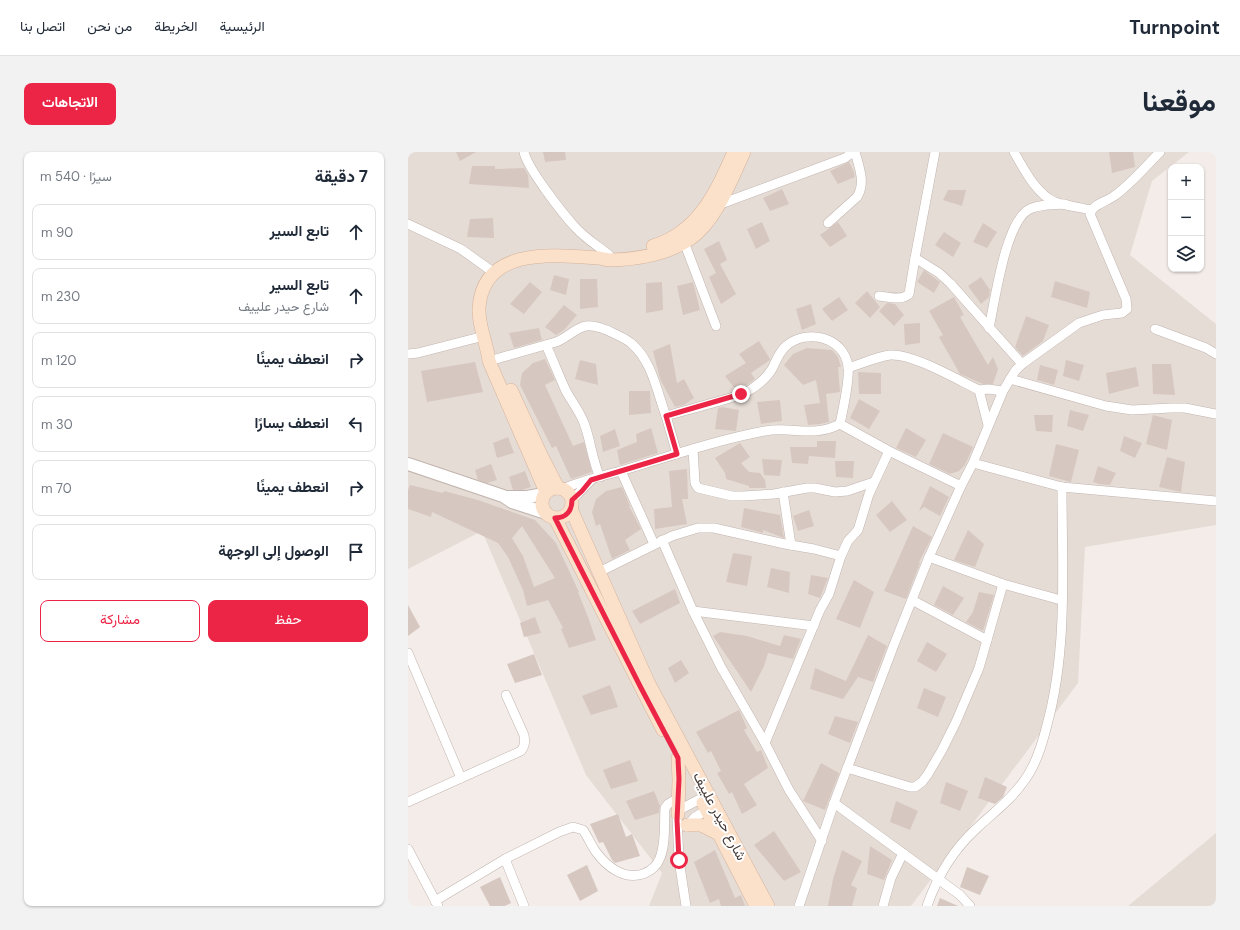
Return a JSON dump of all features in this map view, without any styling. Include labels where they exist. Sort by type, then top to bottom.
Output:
[{"type":"main road","points":[[606,258],[660,244],[678,235],[695,220],[708,204],[734,152]]},
{"type":"main road","points":[[491,357],[541,455],[560,488],[570,494],[571,504],[566,515],[559,518],[550,515],[542,504],[545,493],[491,357],[480,321],[479,308],[486,282],[493,272],[514,260],[547,256],[606,258],[646,256],[668,250],[684,242],[691,238],[703,226],[718,205],[744,152]]},
{"type":"main road","points":[[545,493],[552,488],[560,488]]},
{"type":"main road","name":"شارع حيدر علييف","points":[[571,504],[599,572],[648,682],[768,906]]},
{"type":"main road","name":"شارع حيدر علييف","points":[[550,515],[756,906]]},
{"type":"main road","points":[[678,758],[678,814]]},
{"type":"main road","points":[[687,826],[701,825],[719,834]]},
{"type":"street","points":[[524,152],[526,160],[539,180],[576,229],[606,258]]},
{"type":"street","points":[[718,205],[845,158],[854,152],[862,181],[861,191],[858,197],[828,223]]},
{"type":"street","points":[[879,296],[899,298],[909,294],[935,152]]},
{"type":"street","points":[[1014,152],[1040,191],[1049,198],[1065,204],[1091,210],[1116,194],[1160,152]]},
{"type":"street","points":[[989,328],[1003,259],[1013,232],[1021,217],[1028,210],[1036,207],[1065,204]]},
{"type":"street","points":[[799,906],[847,768],[929,557],[961,486],[973,464],[1003,391],[1015,371],[1022,364],[1079,323],[1103,315],[1122,313],[1127,309],[1126,299],[1091,221],[1091,210]]},
{"type":"street","points":[[408,224],[461,249],[493,272]]},
{"type":"street","points":[[684,242],[716,326]]},
{"type":"street","points":[[915,258],[950,283],[1022,364]]},
{"type":"street","points":[[491,357],[546,345],[563,339],[575,330],[588,326],[598,327],[609,331],[631,342],[640,351],[648,366],[666,416],[677,454]]},
{"type":"street","points":[[1155,329],[1206,348],[1216,354]]},
{"type":"street","points":[[408,354],[418,353],[484,336]]},
{"type":"street","points":[[666,416],[735,397],[750,390],[766,377],[786,346],[802,339],[816,336],[828,340],[839,349],[847,360],[848,368],[840,424]]},
{"type":"street","points":[[546,345],[567,392],[584,422],[600,477]]},
{"type":"street","points":[[848,368],[889,355],[896,355],[924,364],[979,390],[988,389],[1003,391]]},
{"type":"street","points":[[1010,379],[1106,406],[1132,410],[1185,408],[1216,414]]},
{"type":"street","points":[[979,390],[988,425]]},
{"type":"street","points":[[560,488],[693,449],[764,432],[784,430],[807,432],[827,429],[840,424],[889,451],[961,486]]},
{"type":"street","points":[[693,449],[695,483],[698,488],[732,496],[758,495],[807,488],[835,492],[847,491],[874,482]]},
{"type":"street","points":[[765,743],[828,594],[841,556],[848,541],[858,530],[869,494],[889,451]]},
{"type":"street","points":[[408,464],[503,496],[512,502],[550,515]]},
{"type":"street","points":[[973,464],[1062,487],[1216,501]]},
{"type":"street","points":[[621,471],[654,544]]},
{"type":"street","points":[[571,504],[591,480]]},
{"type":"street","points":[[926,906],[938,879],[960,845],[1016,792],[1030,772],[1045,734],[1052,705],[1061,645],[1062,487]]},
{"type":"street","points":[[783,492],[791,545]]},
{"type":"street","points":[[503,496],[527,497],[545,493]]},
{"type":"street","points":[[599,572],[662,540],[688,530],[698,528],[706,528],[814,549],[841,556]]},
{"type":"street","points":[[662,540],[693,611],[721,667],[790,790],[822,840]]},
{"type":"street","points":[[929,557],[1003,584],[1062,600]]},
{"type":"street","points":[[847,768],[910,787],[916,787],[922,782],[942,750],[956,722],[979,668],[1003,584]]},
{"type":"street","points":[[912,600],[987,640]]},
{"type":"street","points":[[693,611],[814,626]]},
{"type":"street","points":[[408,653],[461,778]]},
{"type":"street","points":[[408,802],[521,751],[524,748],[524,735],[506,695]]},
{"type":"street","points":[[408,849],[436,904],[505,858],[559,832],[573,827],[583,830],[596,852],[612,868],[623,875],[635,877],[654,869],[660,858],[663,847],[665,808],[668,804],[678,798]]},
{"type":"street","points":[[834,803],[938,879],[970,906]]},
{"type":"street","points":[[686,906],[679,860],[678,814],[683,808],[703,804]]},
{"type":"street","points":[[678,836],[695,817],[703,804]]},
{"type":"street","points":[[883,906],[891,878],[902,853]]},
{"type":"street","points":[[505,858],[524,906]]},
{"type":"shaded area","points":[[408,152],[1189,152],[1174,164],[1168,164],[1168,168],[1152,181],[1130,255],[1216,324],[1216,525],[1085,547],[1078,683],[911,906],[649,906],[662,873],[586,775],[482,531],[408,569]]},
{"type":"shaded area","points":[[1216,833],[1216,906],[1128,906]]},
{"type":"building","points":[[456,152],[476,152],[460,161]]},
{"type":"building","points":[[543,152],[565,152],[566,160],[545,162]]},
{"type":"building","points":[[1109,152],[1133,152],[1135,167],[1112,173]]},
{"type":"building","points":[[849,162],[855,177],[838,184],[830,171]]},
{"type":"building","points":[[472,166],[495,166],[495,169],[524,168],[528,175],[529,188],[469,184]]},
{"type":"building","points":[[782,189],[789,204],[770,211],[763,198]]},
{"type":"building","points":[[948,190],[966,190],[962,206],[943,200]]},
{"type":"building","points":[[493,218],[494,238],[467,237],[470,219]]},
{"type":"building","points":[[762,222],[770,241],[756,249],[747,229]]},
{"type":"building","points":[[838,222],[847,236],[830,247],[820,235]]},
{"type":"building","points":[[983,223],[997,232],[987,248],[973,242]]},
{"type":"building","points":[[944,232],[961,243],[953,257],[935,245]]},
{"type":"building","points":[[719,241],[727,260],[720,264],[736,294],[721,304],[709,277],[716,273],[704,249]]},
{"type":"building","points":[[924,270],[940,282],[934,293],[917,282]]},
{"type":"building","points":[[554,275],[569,279],[566,295],[550,290]]},
{"type":"building","points":[[981,277],[990,290],[989,297],[981,304],[968,286]]},
{"type":"building","points":[[580,279],[597,279],[598,307],[580,309]]},
{"type":"building","points":[[1055,281],[1090,292],[1087,308],[1051,297]]},
{"type":"building","points":[[530,282],[542,292],[524,314],[510,304]]},
{"type":"building","points":[[662,282],[663,310],[646,313],[646,283]]},
{"type":"building","points":[[693,282],[700,310],[683,315],[677,286]]},
{"type":"building","points":[[867,291],[880,307],[870,318],[855,303]]},
{"type":"building","points":[[839,297],[848,310],[832,321],[822,309]]},
{"type":"building","points":[[954,297],[964,315],[960,317],[988,365],[993,357],[998,369],[993,384],[983,384],[960,374],[939,337],[943,335],[929,311]]},
{"type":"building","points":[[887,303],[895,304],[904,315],[894,326],[879,311]]},
{"type":"building","points":[[811,304],[816,324],[802,330],[796,309]]},
{"type":"building","points":[[564,305],[577,315],[564,330],[556,335],[545,327]]},
{"type":"building","points":[[1026,316],[1049,325],[1043,341],[1023,356],[1015,347]]},
{"type":"building","points":[[920,323],[920,343],[905,345],[904,324]]},
{"type":"building","points":[[539,328],[542,340],[514,348],[509,333]]},
{"type":"building","points":[[759,341],[770,360],[751,373],[755,379],[736,390],[725,376],[746,363],[739,354]]},
{"type":"building","points":[[670,344],[677,383],[684,379],[694,398],[684,405],[675,407],[660,379],[653,351]]},
{"type":"building","points":[[807,348],[832,350],[838,357],[841,367],[838,367],[840,392],[826,394],[829,422],[808,425],[804,405],[820,403],[816,380],[803,385],[784,365],[793,354]]},
{"type":"building","points":[[545,359],[555,380],[545,385],[573,446],[584,442],[592,472],[571,479],[556,446],[552,448],[520,385],[522,373],[533,363]]},
{"type":"building","points":[[580,360],[596,364],[598,385],[575,379]]},
{"type":"building","points":[[1066,360],[1084,365],[1079,381],[1063,376]]},
{"type":"building","points":[[475,362],[483,392],[427,402],[421,371]]},
{"type":"building","points":[[1152,364],[1171,364],[1175,395],[1153,394]]},
{"type":"building","points":[[1040,365],[1058,370],[1054,385],[1037,380]]},
{"type":"building","points":[[1136,367],[1139,386],[1109,394],[1106,373]]},
{"type":"building","points":[[858,372],[881,373],[881,394],[859,394]]},
{"type":"building","points":[[629,391],[650,391],[651,413],[629,415]]},
{"type":"building","points":[[859,399],[880,411],[869,429],[850,418]]},
{"type":"building","points":[[780,400],[782,421],[761,424],[757,402]]},
{"type":"building","points":[[722,407],[739,410],[736,431],[715,429],[718,408]]},
{"type":"building","points":[[1070,410],[1089,415],[1083,431],[1067,426]]},
{"type":"building","points":[[1034,415],[1053,415],[1052,432],[1036,431]]},
{"type":"building","points":[[1153,415],[1172,420],[1167,450],[1146,444]]},
{"type":"building","points":[[651,428],[658,453],[620,465],[617,450],[637,442],[636,434]]},
{"type":"building","points":[[906,428],[926,440],[916,457],[896,448]]},
{"type":"building","points":[[615,429],[620,446],[603,452],[600,436]]},
{"type":"building","points":[[943,433],[973,447],[965,465],[959,471],[950,474],[929,464]]},
{"type":"building","points":[[1124,436],[1142,443],[1135,458],[1120,451]]},
{"type":"building","points":[[508,437],[514,453],[497,458],[493,443]]},
{"type":"building","points":[[817,441],[836,441],[835,458],[809,456],[808,464],[792,463],[790,447],[817,447]]},
{"type":"building","points":[[740,443],[750,457],[741,463],[749,472],[760,473],[765,480],[766,488],[749,488],[749,486],[726,479],[725,473],[715,458]]},
{"type":"building","points":[[1056,444],[1079,450],[1071,482],[1049,476]]},
{"type":"building","points":[[1167,457],[1185,462],[1181,492],[1159,487]]},
{"type":"building","points":[[762,459],[782,460],[780,476],[764,475]]},
{"type":"building","points":[[835,461],[854,461],[853,478],[836,477]]},
{"type":"building","points":[[491,464],[497,480],[487,483],[478,480],[475,470]]},
{"type":"building","points":[[1098,466],[1116,473],[1110,485],[1093,482]]},
{"type":"building","points":[[687,469],[688,499],[682,499],[687,524],[655,529],[654,509],[672,507],[669,471]]},
{"type":"building","points":[[525,471],[531,487],[522,490],[513,490],[509,477]]},
{"type":"building","points":[[410,485],[443,493],[444,491],[478,500],[535,520],[556,543],[579,592],[596,640],[569,648],[561,629],[563,628],[548,600],[527,606],[523,590],[508,557],[498,543],[432,512],[431,517],[408,509],[408,490]],"holes":[[[522,526],[555,578],[534,587],[523,556],[512,538]]]},
{"type":"building","points":[[930,486],[949,497],[940,516],[924,507],[919,511]]},
{"type":"building","points":[[622,487],[629,506],[641,529],[625,540],[630,550],[612,559],[600,524],[596,526],[592,512],[596,499],[606,491]]},
{"type":"building","points":[[892,501],[907,520],[890,532],[876,515]]},
{"type":"building","points":[[744,508],[780,515],[784,538],[763,530],[763,533],[741,527]]},
{"type":"building","points":[[809,510],[814,526],[798,531],[793,516]]},
{"type":"building","points":[[913,526],[932,537],[919,562],[920,563],[906,599],[884,591]]},
{"type":"building","points":[[968,530],[984,544],[975,567],[954,560]]},
{"type":"building","points":[[733,553],[752,556],[747,586],[726,582]]},
{"type":"building","points":[[771,568],[790,572],[789,593],[767,587]]},
{"type":"building","points":[[811,575],[828,578],[820,598],[808,594]]},
{"type":"building","points":[[854,580],[874,592],[860,628],[836,619]]},
{"type":"building","points":[[943,586],[964,598],[953,615],[934,605]]},
{"type":"building","points":[[675,589],[680,603],[640,624],[632,611]]},
{"type":"building","points":[[979,592],[994,595],[983,631],[966,622],[973,612]]},
{"type":"building","points":[[408,605],[420,627],[408,636]]},
{"type":"building","points":[[535,617],[541,633],[524,637],[520,623]]},
{"type":"building","points":[[720,632],[747,636],[780,646],[784,635],[801,639],[793,659],[768,653],[764,666],[751,692],[713,636]]},
{"type":"building","points":[[868,635],[887,646],[873,682],[858,677],[843,699],[810,689],[815,668],[846,681]]},
{"type":"building","points":[[927,642],[947,654],[936,672],[917,661]]},
{"type":"building","points":[[534,654],[542,675],[515,683],[507,664]]},
{"type":"building","points":[[681,660],[689,673],[675,683],[668,668]]},
{"type":"building","points":[[610,685],[618,707],[591,715],[582,696]]},
{"type":"building","points":[[924,688],[946,697],[938,717],[917,708]]},
{"type":"building","points":[[739,710],[747,728],[744,730],[757,752],[761,750],[768,768],[744,784],[757,805],[742,814],[732,792],[729,794],[717,773],[721,771],[711,751],[708,753],[696,732]]},
{"type":"building","points":[[835,716],[858,722],[850,743],[828,734]]},
{"type":"building","points":[[630,760],[638,781],[611,789],[603,770]]},
{"type":"building","points":[[821,763],[839,773],[825,810],[803,801]]},
{"type":"building","points":[[985,777],[1007,787],[1003,797],[995,804],[978,798]]},
{"type":"building","points":[[946,782],[968,791],[960,811],[940,803]]},
{"type":"building","points":[[654,791],[660,806],[659,813],[635,820],[626,801]]},
{"type":"building","points":[[896,801],[918,811],[910,830],[890,822]]},
{"type":"building","points":[[618,814],[626,837],[632,834],[640,856],[615,863],[603,842],[599,843],[590,824]]},
{"type":"building","points":[[774,831],[801,872],[784,881],[754,845]]},
{"type":"building","points":[[870,846],[892,860],[884,880],[867,874]]},
{"type":"building","points":[[715,850],[735,898],[741,895],[745,906],[721,906],[719,899],[710,903],[694,862]]},
{"type":"building","points":[[842,850],[862,861],[851,885],[857,888],[852,906],[828,906],[833,879]]},
{"type":"building","points":[[587,865],[598,891],[580,901],[567,875]]},
{"type":"building","points":[[967,867],[989,876],[980,895],[960,887]]},
{"type":"building","points":[[500,877],[511,903],[505,906],[490,906],[480,887]]},
{"type":"building","points":[[940,898],[958,906],[937,906]]},
{"type":"route","points":[[679,860],[677,820],[679,779],[678,758],[555,518],[562,517],[569,512],[571,509],[572,500],[591,480],[677,454],[666,416],[741,394]]}]
